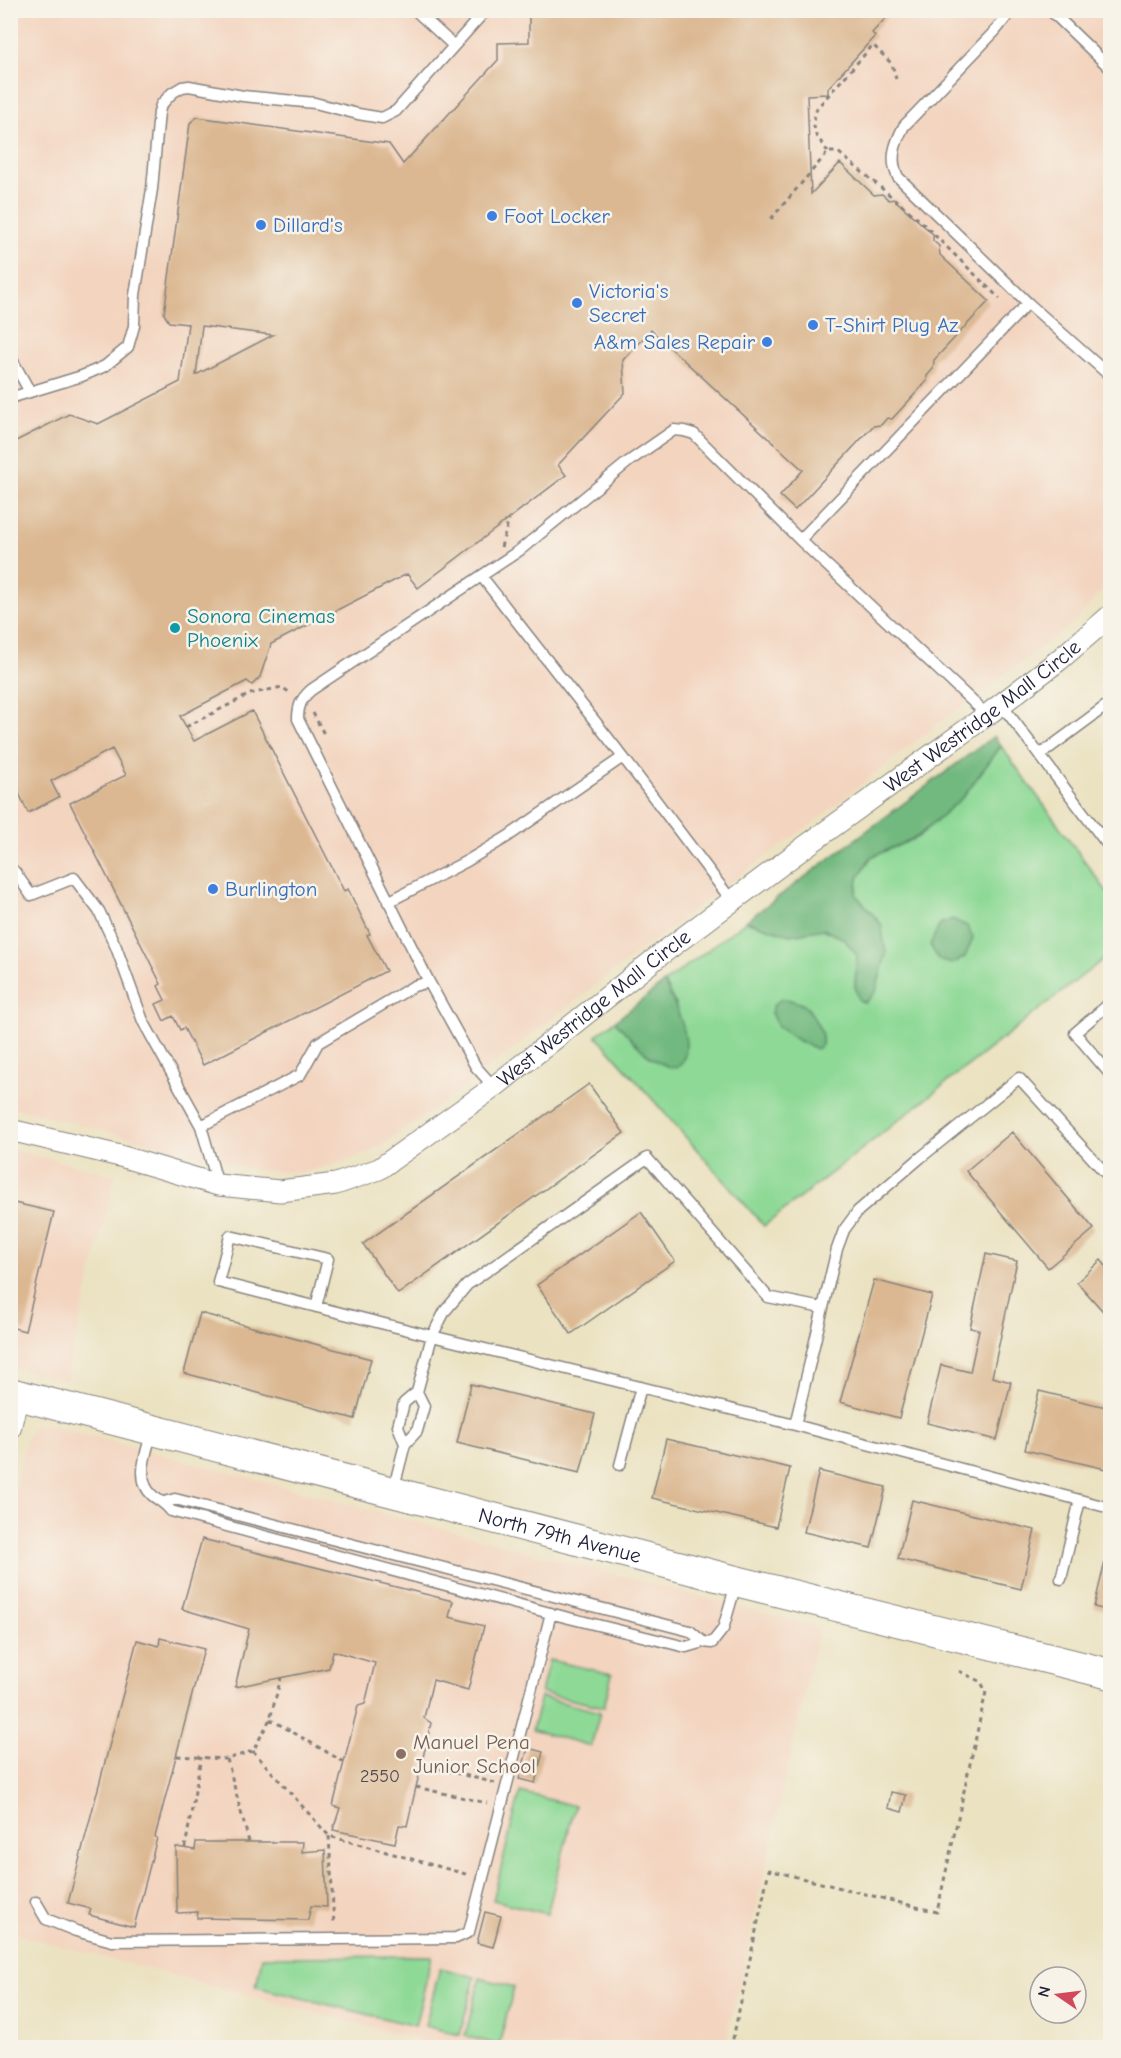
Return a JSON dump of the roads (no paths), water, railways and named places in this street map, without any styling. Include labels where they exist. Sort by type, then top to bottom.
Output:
[{"type":"street","name":"West Westridge Mall Circle","points":[[10,1130],[120,1156],[218,1185],[280,1191],[336,1184],[379,1169],[494,1088],[642,969],[1059,660],[1110,616]]},
{"type":"street","name":"North 79th Avenue","points":[[14,1394],[736,1581],[1110,1674]]},
{"type":"street","points":[[10,1429],[14,1394]]},
{"type":"lane","points":[[415,10],[453,45]]},
{"type":"lane","points":[[10,398],[82,376],[105,366],[128,347],[134,326],[135,295],[152,189],[159,112],[161,105],[172,93],[182,87],[196,87],[243,96],[315,103],[382,118],[396,111],[486,10]]},
{"type":"lane","points":[[1012,10],[996,30],[904,126],[896,140],[892,166],[897,177],[1029,303],[1110,376]]},
{"type":"lane","points":[[1050,10],[1110,68]]},
{"type":"lane","points":[[800,540],[1029,303]]},
{"type":"lane","points":[[10,356],[30,392]]},
{"type":"lane","points":[[494,1088],[476,1067],[429,982],[298,719],[298,708],[303,697],[311,690],[520,550],[628,462],[674,430],[694,434],[800,540],[994,709],[1041,754],[1110,848]]},
{"type":"lane","points":[[482,577],[732,901]]},
{"type":"lane","points":[[1041,754],[1110,703]]},
{"type":"lane","points":[[388,902],[467,861],[507,837],[623,757]]},
{"type":"lane","points":[[10,872],[14,871],[31,895],[74,878],[99,911],[116,947],[143,1021],[201,1126],[218,1185]]},
{"type":"lane","points":[[201,1126],[300,1075],[318,1043],[414,986],[429,982]]},
{"type":"lane","points":[[1110,1003],[1075,1033],[1110,1074]]},
{"type":"lane","points":[[795,1425],[822,1308],[844,1230],[858,1211],[1018,1078],[1110,1178]]},
{"type":"lane","points":[[405,1444],[398,1426],[404,1404],[417,1392],[432,1336],[445,1311],[468,1285],[646,1158],[768,1297],[822,1308]]},
{"type":"lane","points":[[316,1307],[328,1259],[230,1236],[218,1282],[316,1307],[641,1388],[795,1425],[1110,1508]]},
{"type":"lane","points":[[620,1465],[641,1388]]},
{"type":"lane","points":[[393,1491],[405,1444],[417,1431],[424,1406],[417,1392]]},
{"type":"lane","points":[[153,1429],[142,1472],[144,1484],[152,1495],[164,1502],[171,1511],[551,1613],[686,1647],[702,1642],[712,1642],[723,1629],[736,1581]]},
{"type":"lane","points":[[164,1502],[175,1499],[679,1628],[690,1631],[702,1642]]},
{"type":"lane","points":[[1061,1579],[1080,1500]]},
{"type":"lane","points":[[36,1902],[46,1919],[76,1931],[112,1941],[456,1938],[469,1932],[551,1613]]},
{"type":"place","name":"Foot Locker","points":[[492,216]]},
{"type":"place","name":"Dillard's","points":[[261,225]]},
{"type":"place","name":"Victoria's Secret","points":[[577,303]]},
{"type":"place","name":"T-Shirt Plug Az","points":[[813,325]]},
{"type":"place","name":"A&m Sales Repair","points":[[767,342]]},
{"type":"place","name":"Sonora Cinemas Phoenix","points":[[175,628]]},
{"type":"place","name":"Burlington","points":[[213,889]]},
{"type":"place","name":"Manuel Pena Junior School","points":[[401,1754]]}]
